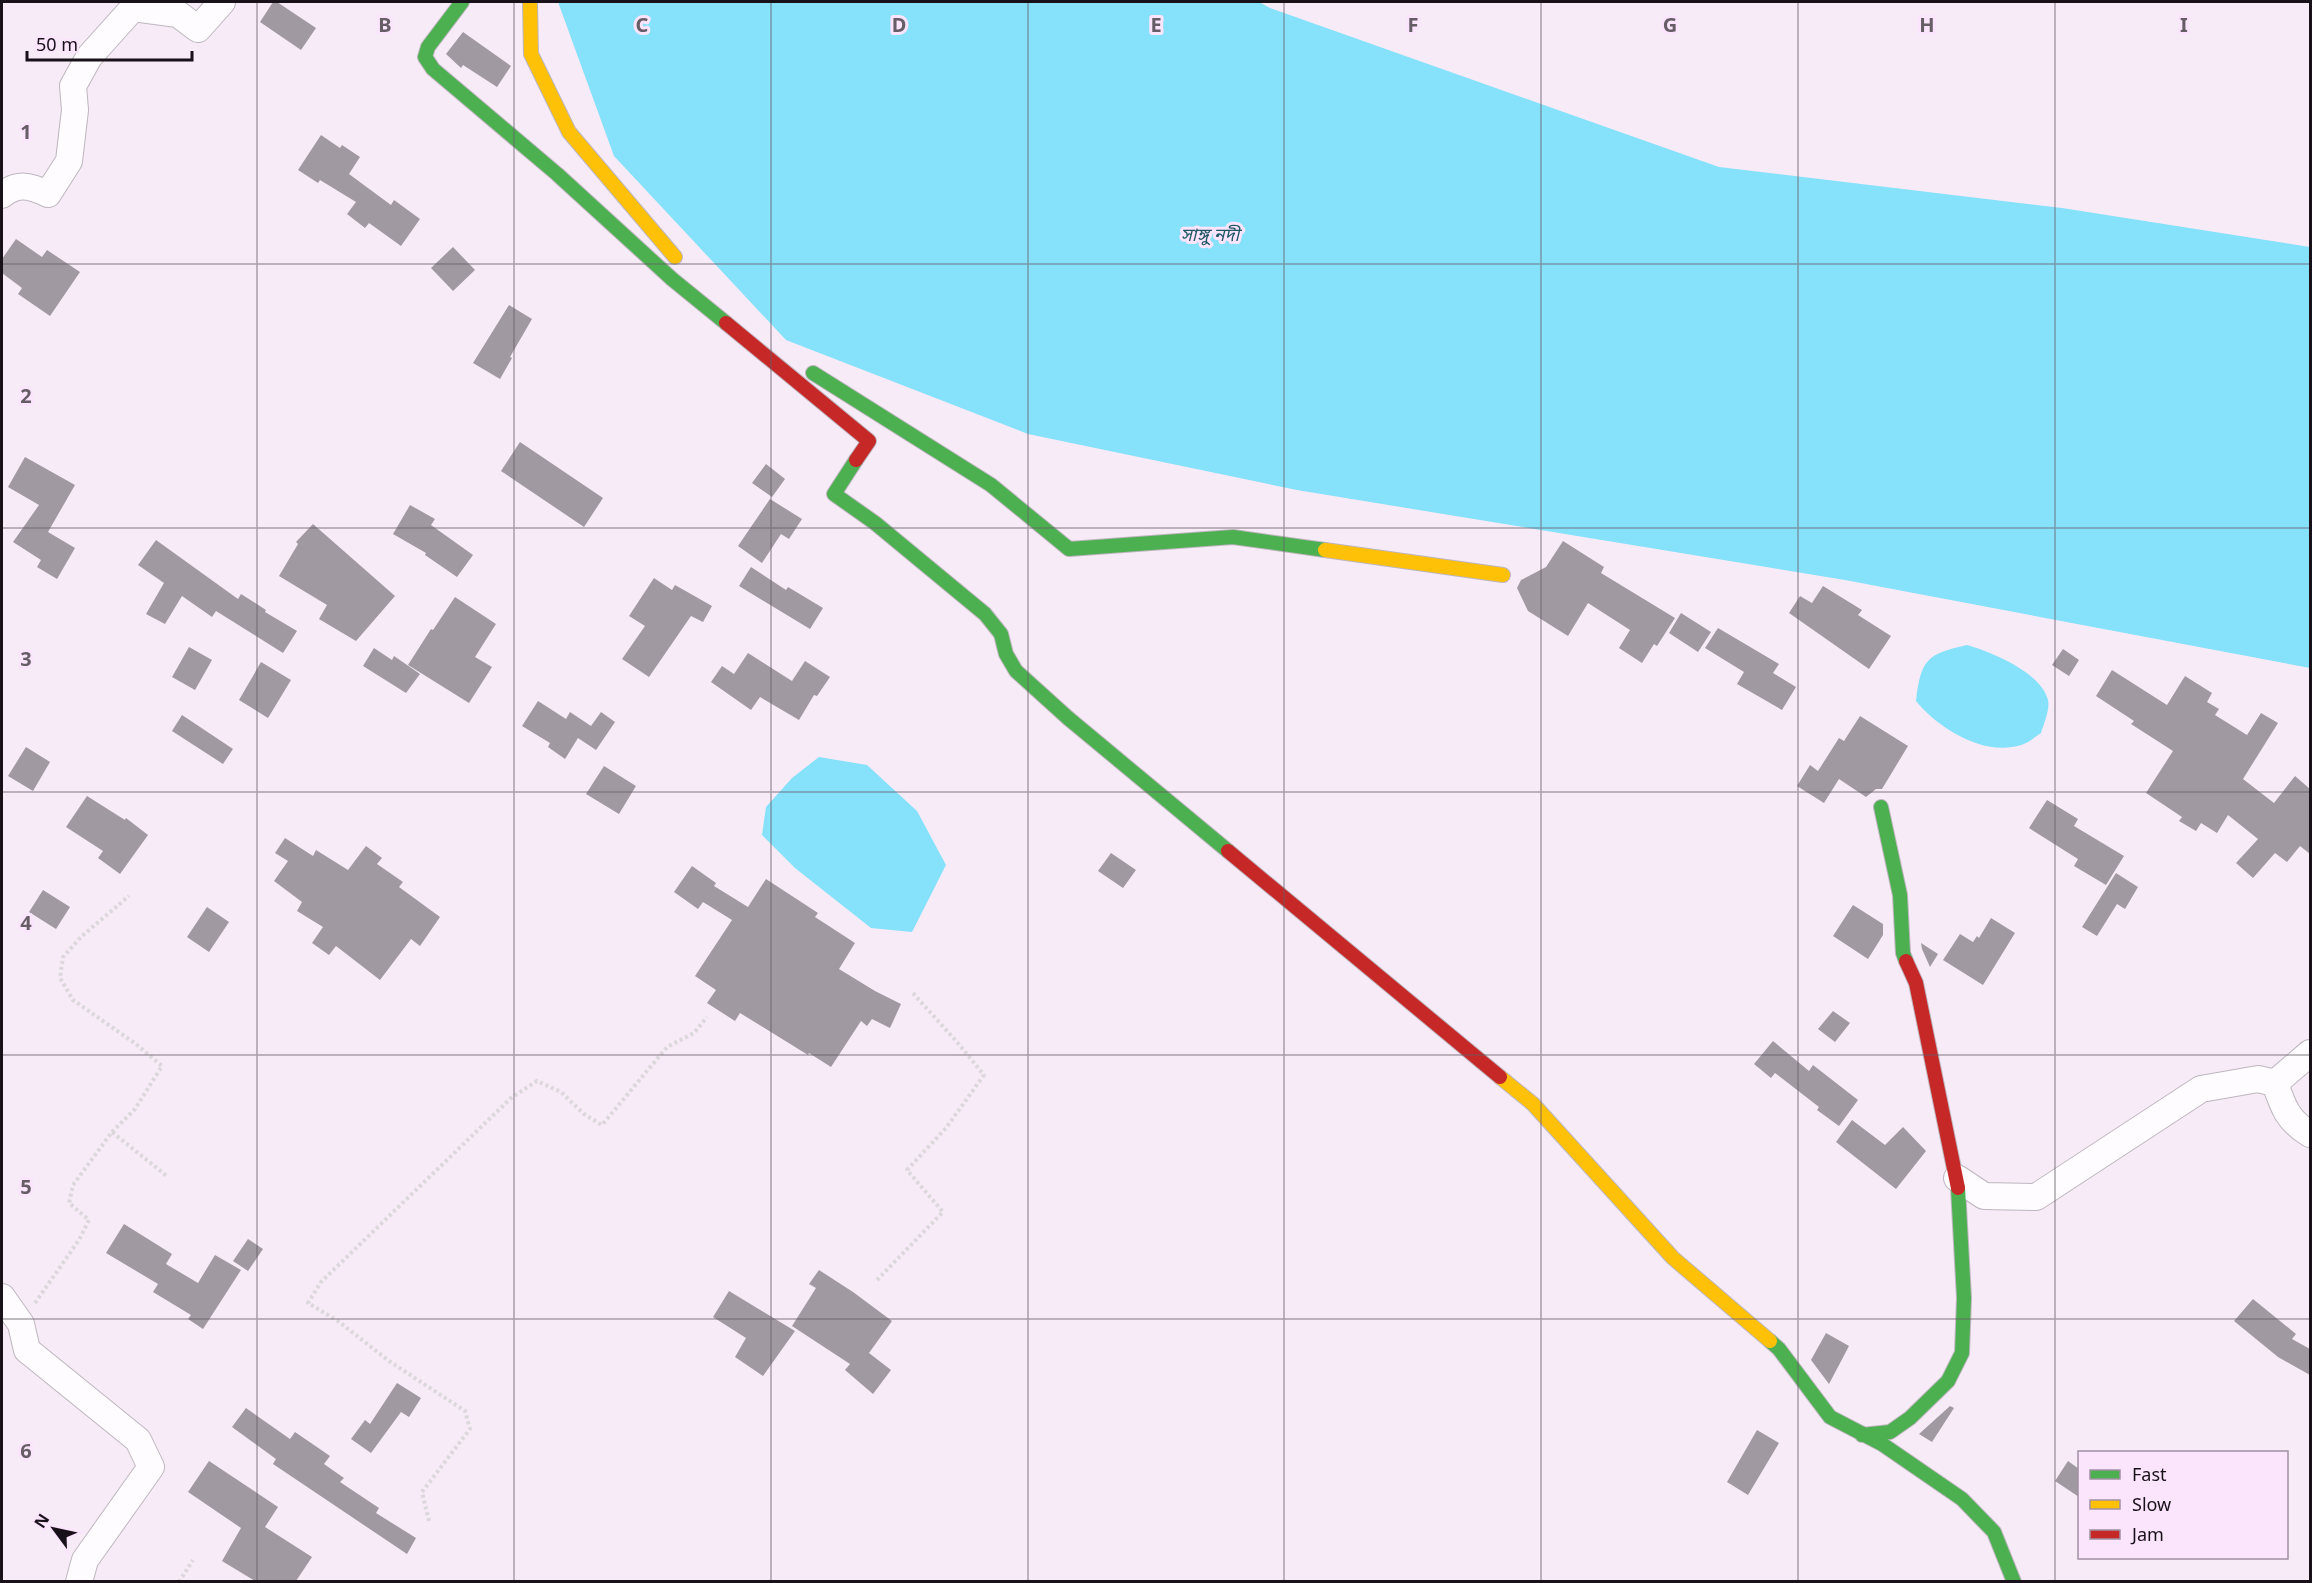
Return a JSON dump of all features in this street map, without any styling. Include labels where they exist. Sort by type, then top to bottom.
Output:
[{"type":"main road","points":[[462,2],[428,47],[425,57],[433,69],[557,174],[672,279],[869,441],[834,494],[875,523],[985,614],[1001,634],[1006,654],[1016,671],[1068,718],[1533,1104],[1673,1258],[1779,1349],[1830,1417],[1882,1444],[1962,1498],[1994,1532],[2014,1581]]},
{"type":"main road","points":[[530,2],[531,54],[569,132],[671,254],[689,269]]},
{"type":"main road","points":[[802,367],[992,485],[1069,549],[1233,537],[1503,575]]},
{"type":"main road","points":[[1862,1435],[1890,1432],[1910,1418],[1948,1381],[1962,1353],[1964,1298],[1957,1178],[1916,983],[1904,953],[1900,895],[1881,807]]},
{"type":"street","points":[[2,195],[7,191],[28,185],[48,194],[69,161],[75,110],[73,86],[89,57],[133,8],[178,14],[198,29],[222,2]]},
{"type":"street","points":[[2276,1083],[2310,1053]]},
{"type":"street","points":[[1957,1178],[1984,1196],[2036,1197],[2201,1089],[2258,1079],[2276,1083]]},
{"type":"street","points":[[2276,1083],[2282,1103],[2295,1124],[2310,1134]]},
{"type":"street","points":[[2,1297],[21,1324],[27,1350],[138,1440],[152,1467],[85,1560],[79,1581]]},
{"type":"path","points":[[21,1324],[79,1240],[89,1221],[69,1203],[73,1185],[112,1132],[135,1109],[162,1066],[136,1044],[73,1000],[60,978],[63,957],[82,936],[129,896]]},
{"type":"path","points":[[877,1280],[943,1212],[907,1170],[946,1128],[984,1075],[911,992]]},
{"type":"path","points":[[429,1521],[422,1492],[470,1429],[465,1411],[389,1361],[338,1321],[308,1303],[321,1282],[511,1098],[537,1081],[561,1092],[584,1114],[602,1125],[667,1047],[694,1033],[707,1017]]},
{"type":"path","points":[[112,1132],[168,1177]]},
{"type":"path","points":[[179,1581],[193,1560]]},
{"type":"water","name":"সাঙ্গু নদী","points":[[558,2],[1259,2],[1270,8],[1719,167],[2062,208],[2310,247],[2310,668],[1845,580],[1297,490],[1028,434],[786,340],[614,156]]},
{"type":"water","points":[[1967,645],[2001,658],[2026,672],[2036,681],[2048,700],[2041,733],[2024,744],[2007,748],[1992,747],[1963,738],[1949,730],[1936,721],[1916,701],[1920,676],[1928,661],[1943,652]]},
{"type":"water","points":[[819,757],[867,765],[917,811],[946,865],[912,932],[871,928],[795,868],[762,835],[766,807],[792,778]]},
{"type":"building","points":[[273,2],[277,2],[316,28],[301,50],[260,22]]},
{"type":"building","points":[[463,32],[511,66],[497,87],[463,65],[461,68],[446,54]]},
{"type":"building","points":[[321,135],[340,148],[342,145],[360,157],[349,174],[391,205],[394,200],[420,219],[401,246],[369,223],[365,228],[347,214],[356,202],[320,180],[318,183],[298,170]]},
{"type":"building","points":[[16,239],[42,257],[47,250],[80,272],[50,316],[18,294],[22,288],[2,273],[2,259]]},
{"type":"building","points":[[453,247],[475,270],[453,291],[431,268]]},
{"type":"building","points":[[509,305],[532,319],[500,379],[473,363]]},
{"type":"building","points":[[520,442],[603,498],[584,527],[501,471]]},
{"type":"building","points":[[25,457],[75,485],[48,532],[75,548],[57,579],[37,567],[41,560],[13,542],[39,505],[8,487]]},
{"type":"building","points":[[766,464],[785,479],[772,497],[752,483]]},
{"type":"building","points":[[770,499],[802,519],[789,539],[781,534],[762,563],[738,546]]},
{"type":"building","points":[[410,505],[435,519],[431,525],[473,555],[457,577],[425,555],[426,553],[393,534]]},
{"type":"building","points":[[313,524],[395,596],[356,641],[319,619],[327,605],[279,576],[298,544],[296,542]]},
{"type":"building","points":[[156,540],[238,599],[241,594],[297,631],[283,653],[216,611],[212,617],[182,596],[165,624],[146,614],[164,583],[138,565]]},
{"type":"building","points":[[1563,541],[1604,567],[1601,573],[1675,618],[1657,646],[1654,644],[1642,663],[1619,648],[1630,630],[1588,603],[1568,636],[1528,611],[1517,588],[1521,580],[1546,567]]},
{"type":"building","points":[[751,567],[786,590],[788,587],[823,608],[810,629],[739,586]]},
{"type":"building","points":[[654,578],[672,590],[675,585],[712,606],[703,622],[691,616],[649,677],[622,659],[645,626],[629,616]]},
{"type":"building","points":[[1823,586],[1862,610],[1858,615],[1891,636],[1869,669],[1789,613],[1800,596],[1812,603]]},
{"type":"building","points":[[455,597],[496,624],[475,657],[492,667],[469,703],[408,665]]},
{"type":"building","points":[[1681,613],[1711,632],[1698,652],[1669,633]]},
{"type":"building","points":[[1718,628],[1779,664],[1773,673],[1796,687],[1782,710],[1737,684],[1744,672],[1705,648]]},
{"type":"building","points":[[189,647],[212,660],[195,690],[172,677]]},
{"type":"building","points":[[374,648],[392,660],[394,656],[420,674],[406,693],[363,666]]},
{"type":"building","points":[[2063,649],[2079,660],[2069,676],[2052,665]]},
{"type":"building","points":[[748,653],[792,681],[805,661],[830,677],[817,696],[814,695],[799,720],[760,697],[751,710],[711,682],[722,666],[734,674]]},
{"type":"building","points":[[261,662],[291,680],[268,718],[239,700]]},
{"type":"building","points":[[2112,670],[2167,705],[2185,676],[2212,693],[2207,702],[2219,709],[2215,715],[2247,735],[2261,713],[2278,723],[2243,779],[2274,803],[2295,776],[2310,789],[2310,854],[2300,846],[2287,862],[2275,853],[2253,878],[2236,863],[2258,839],[2228,815],[2217,833],[2201,823],[2196,831],[2179,821],[2182,817],[2146,793],[2173,751],[2131,724],[2134,721],[2096,696]]},
{"type":"building","points":[[538,701],[566,719],[570,712],[591,726],[601,712],[615,722],[596,750],[578,738],[565,759],[548,747],[550,743],[522,726]]},
{"type":"building","points":[[182,715],[233,749],[223,764],[172,731]]},
{"type":"building","points":[[1860,716],[1908,746],[1882,789],[1876,789],[1866,797],[1839,779],[1824,803],[1797,786],[1810,765],[1818,771],[1839,738],[1844,741]]},
{"type":"building","points":[[26,747],[50,762],[33,791],[8,776]]},
{"type":"building","points":[[604,766],[636,786],[619,814],[586,794]]},
{"type":"building","points":[[87,796],[125,820],[126,818],[148,835],[120,874],[98,858],[103,851],[66,827]]},
{"type":"building","points":[[2047,800],[2078,819],[2074,826],[2124,856],[2106,885],[2074,866],[2078,859],[2029,828]]},
{"type":"building","points":[[285,838],[313,856],[316,850],[348,870],[366,846],[382,858],[377,864],[403,882],[399,887],[440,917],[420,946],[411,939],[380,980],[336,946],[329,955],[312,943],[323,927],[297,911],[302,902],[274,881],[288,861],[275,853]]},
{"type":"building","points":[[1111,853],[1136,870],[1123,888],[1098,871]]},
{"type":"building","points":[[692,866],[716,883],[714,886],[748,907],[766,879],[818,913],[815,917],[855,943],[839,969],[901,1004],[890,1028],[872,1019],[867,1026],[861,1021],[831,1067],[740,1013],[735,1021],[707,1003],[716,990],[695,976],[732,920],[703,902],[698,909],[674,892]]},
{"type":"building","points":[[2116,873],[2138,887],[2125,909],[2117,904],[2097,936],[2082,927]]},
{"type":"building","points":[[43,890],[70,907],[56,929],[29,912]]},
{"type":"building","points":[[1853,905],[1883,924],[1883,935],[1868,959],[1833,936]]},
{"type":"building","points":[[207,907],[229,922],[209,952],[187,937]]},
{"type":"building","points":[[1991,918],[2015,933],[1983,985],[1943,960],[1960,934],[1973,942],[1977,936],[1979,938]]},
{"type":"building","points":[[1921,943],[1938,954],[1930,967],[1922,949]]},
{"type":"building","points":[[1833,1011],[1850,1023],[1835,1042],[1818,1029]]},
{"type":"building","points":[[1773,1041],[1809,1071],[1813,1065],[1858,1100],[1839,1126],[1817,1110],[1819,1107],[1775,1073],[1771,1078],[1754,1064]]},
{"type":"building","points":[[1852,1120],[1885,1145],[1903,1127],[1926,1151],[1896,1189],[1836,1142]]},
{"type":"building","points":[[124,1224],[172,1254],[166,1264],[198,1283],[215,1255],[241,1270],[203,1329],[188,1319],[191,1315],[153,1292],[158,1284],[106,1253]]},
{"type":"building","points":[[248,1239],[263,1249],[248,1271],[233,1261]]},
{"type":"building","points":[[819,1270],[892,1321],[869,1353],[891,1370],[873,1394],[845,1370],[850,1364],[792,1326],[816,1288],[809,1284]]},
{"type":"building","points":[[729,1291],[795,1331],[763,1376],[735,1357],[746,1338],[713,1317]]},
{"type":"building","points":[[2253,1299],[2296,1334],[2292,1339],[2310,1349],[2310,1375],[2278,1357],[2234,1321]]},
{"type":"building","points":[[1826,1333],[1849,1346],[1829,1384],[1811,1360]]},
{"type":"building","points":[[397,1383],[421,1398],[409,1417],[401,1412],[371,1453],[351,1439],[365,1420],[370,1424]]},
{"type":"building","points":[[1950,1406],[1954,1408],[1932,1442],[1919,1434]]},
{"type":"building","points":[[246,1408],[290,1439],[295,1432],[330,1456],[324,1464],[344,1478],[340,1482],[379,1508],[376,1513],[416,1538],[407,1554],[273,1464],[276,1459],[232,1427]]},
{"type":"building","points":[[1757,1430],[1779,1443],[1748,1495],[1727,1482]]},
{"type":"building","points":[[209,1461],[278,1507],[265,1527],[312,1557],[296,1581],[255,1581],[222,1561],[241,1528],[188,1492]]},
{"type":"building","points":[[2068,1461],[2078,1468],[2078,1496],[2055,1481]]},
{"type":"traffic: fast","points":[[462,2],[428,47],[425,57],[433,69],[557,174],[672,279],[726,323]]},
{"type":"traffic: fast","points":[[813,373],[991,485],[1069,549],[1233,537],[1325,550]]},
{"type":"traffic: fast","points":[[856,460],[834,494],[875,523],[985,614],[1001,634],[1006,654],[1016,671],[1068,718],[1228,851]]},
{"type":"traffic: fast","points":[[1881,807],[1900,895],[1903,953],[1906,961]]},
{"type":"traffic: fast","points":[[1862,1435],[1890,1432],[1910,1418],[1948,1381],[1962,1353],[1964,1298],[1958,1188]]},
{"type":"traffic: fast","points":[[1770,1341],[1779,1349],[1830,1417],[1882,1444],[1962,1499],[1994,1532],[2014,1582]]},
{"type":"traffic: slow","points":[[530,2],[531,54],[569,132],[675,257]]},
{"type":"traffic: slow","points":[[1325,550],[1503,575]]},
{"type":"traffic: slow","points":[[1500,1077],[1533,1104],[1673,1258],[1770,1341]]},
{"type":"traffic: jam","points":[[726,323],[869,441],[856,460]]},
{"type":"traffic: jam","points":[[1228,851],[1500,1077]]},
{"type":"traffic: jam","points":[[1906,961],[1916,983],[1958,1188]]}]
